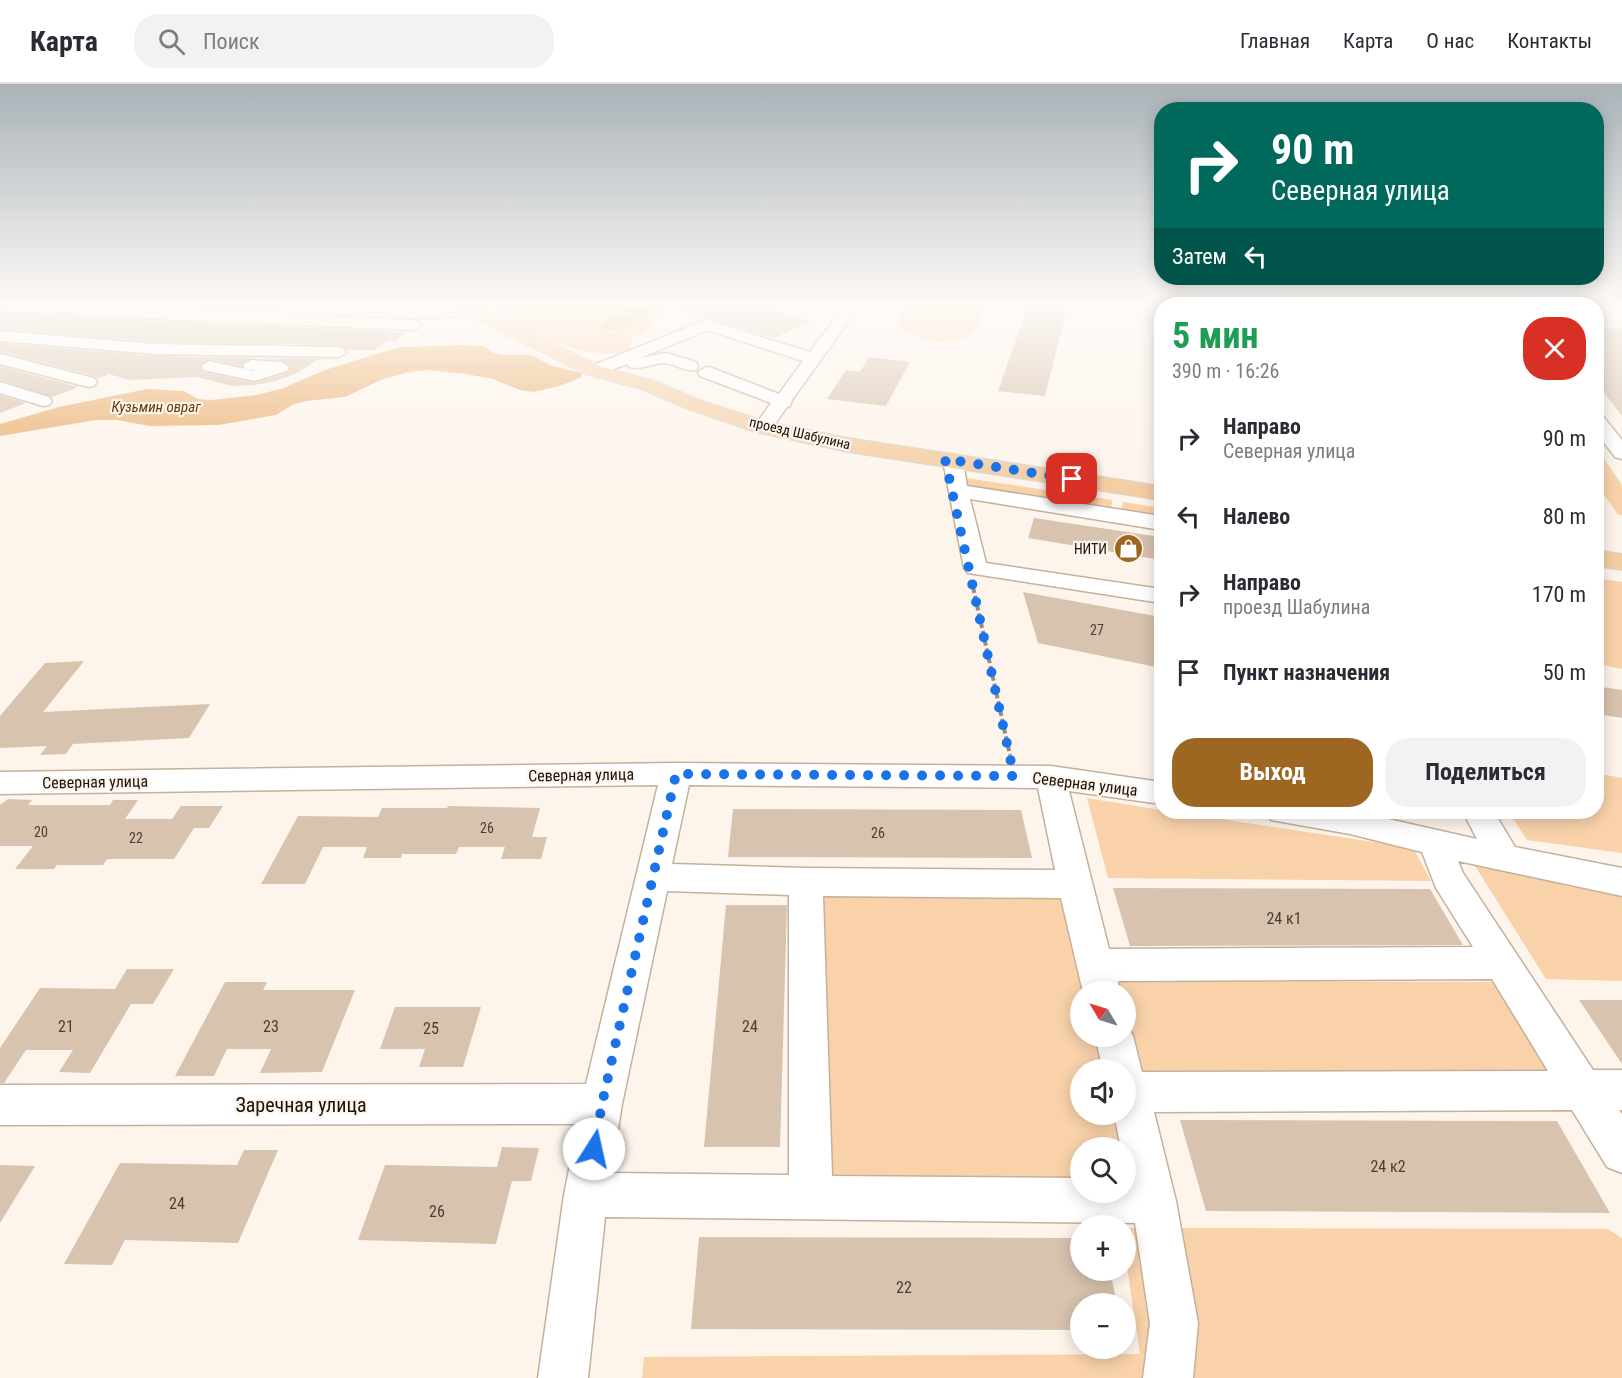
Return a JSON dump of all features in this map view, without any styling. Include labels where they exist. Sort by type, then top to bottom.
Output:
[{"type":"main road","name":"проезд Шабулина","points":[[583,365],[595,371],[648,385],[695,405],[763,427],[848,445],[1154,492]]},
{"type":"main road","points":[[1604,559],[1622,562]]},
{"type":"street","points":[[24,365],[88,382]]},
{"type":"street","points":[[595,371],[609,365]]},
{"type":"street","points":[[595,371],[626,365]]},
{"type":"street","points":[[687,365],[784,402]]},
{"type":"street","points":[[763,427],[810,365]]},
{"type":"street","points":[[188,367],[209,366]]},
{"type":"street","points":[[0,387],[44,401]]},
{"type":"street","points":[[1604,429],[1622,453]]},
{"type":"street","points":[[953,460],[976,568],[1154,595]]},
{"type":"street","points":[[1115,515],[1119,487]]},
{"type":"street","points":[[958,491],[1154,522]]},
{"type":"street","points":[[563,1378],[586,1195],[602,1104],[676,774]]},
{"type":"street","name":"Северная улица","points":[[0,783],[676,774],[1014,776],[1051,777],[1154,792]]},
{"type":"street","points":[[1051,777],[1099,978],[1500,963]]},
{"type":"street","points":[[1330,819],[1622,882]]},
{"type":"street","points":[[1482,819],[1504,857]]},
{"type":"street","points":[[1435,843],[1448,878],[1622,1152]]},
{"type":"street","points":[[654,877],[806,882],[1075,884]]},
{"type":"street","points":[[806,882],[811,1199]]},
{"type":"street","points":[[1136,1080],[1622,1090]]},
{"type":"street","name":"Заречная улица","points":[[0,1105],[602,1104]]},
{"type":"street","points":[[1136,1125],[1154,1201],[1174,1323],[1168,1378]]},
{"type":"street","points":[[586,1195],[1154,1201]]},
{"type":"path","points":[[971,577],[1014,776]]},
{"type":"shaded area","points":[[1604,459],[1622,485],[1622,515],[1618,515],[1604,495]]},
{"type":"shaded area","points":[[959,477],[1112,500],[1111,510],[962,488]]},
{"type":"shaded area","points":[[1123,502],[1154,507],[1154,517],[1121,512]]},
{"type":"shaded area","points":[[1604,579],[1622,582],[1622,669],[1604,666]]},
{"type":"shaded area","points":[[1604,775],[1622,778],[1622,853],[1527,840],[1514,819],[1604,819]]},
{"type":"shaded area","points":[[1087,798],[1154,809],[1154,819],[1220,819],[1413,848],[1431,881],[1108,878]]},
{"type":"shaded area","points":[[1470,858],[1622,879],[1622,981],[1546,979]]},
{"type":"shaded area","points":[[819,894],[1064,895],[1085,981],[1070,981],[1070,1047],[1100,1047],[1104,1059],[1070,1059],[1070,1125],[1119,1125],[1122,1137],[1070,1137],[1070,1183],[827,1181]]},
{"type":"shaded area","points":[[1136,981],[1503,982],[1558,1076],[1140,1078],[1131,1047],[1136,1047]]},
{"type":"shaded area","points":[[1136,1228],[1608,1229],[1622,1238],[1622,1378],[642,1378],[644,1357],[1070,1354],[1070,1359],[1136,1359],[1136,1354],[1140,1354],[1136,1327],[1136,1293],[1131,1293],[1129,1281],[1136,1281]]},
{"type":"water","name":"Кузьмин овраг","points":[[340,365],[552,365],[582,373],[582,377],[534,392],[520,390],[493,379],[428,370],[383,379],[345,397],[306,401],[292,405],[276,415],[219,425],[150,426],[117,420],[96,420],[0,436],[0,424],[59,407],[147,389],[184,391],[198,399],[211,400],[256,395],[281,389]]},
{"type":"building","points":[[53,365],[201,365],[199,367],[203,372],[255,383],[288,373],[290,365],[308,365],[299,372],[276,381],[255,385],[233,386],[196,377],[130,380],[109,374],[97,379],[95,376]]},
{"type":"building","points":[[864,365],[908,365],[886,406],[827,399],[846,370],[860,372]]},
{"type":"building","points":[[1007,365],[1053,365],[1045,396],[998,391]]},
{"type":"building","points":[[1604,365],[1622,365],[1622,416],[1604,392]]},
{"type":"building","points":[[0,366],[78,387],[52,397],[0,380]]},
{"type":"building","points":[[0,395],[26,403],[0,413]]},
{"type":"building","name":"НИТИ","points":[[1034,518],[1154,536],[1154,559],[1028,538]]},
{"type":"building","points":[[1023,592],[1154,616],[1154,667],[1038,643]]},
{"type":"building","points":[[84,661],[43,712],[210,704],[189,738],[73,744],[66,754],[40,755],[47,746],[0,748],[0,716],[45,663]]},
{"type":"building","points":[[1604,687],[1622,690],[1622,718],[1604,715]]},
{"type":"building","points":[[8,799],[32,800],[28,805],[110,805],[113,800],[138,800],[125,819],[172,819],[181,806],[223,806],[209,828],[194,828],[174,859],[107,859],[103,865],[57,865],[54,869],[15,869],[33,846],[0,846],[0,805]]},
{"type":"building","points":[[448,806],[540,808],[532,837],[547,837],[541,859],[501,859],[505,847],[459,847],[456,854],[402,854],[401,858],[363,858],[367,847],[323,847],[305,884],[261,884],[298,816],[378,817],[382,808],[447,808]]},
{"type":"building","points":[[733,809],[1021,810],[1032,858],[728,857]]},
{"type":"building","points":[[1113,888],[1430,889],[1463,945],[1130,946]]},
{"type":"building","points":[[726,905],[787,905],[780,1147],[704,1147]]},
{"type":"building","points":[[127,969],[174,969],[153,1004],[131,1004],[90,1073],[59,1072],[73,1050],[26,1050],[4,1083],[0,1083],[0,1048],[40,988],[115,989]]},
{"type":"building","points":[[225,982],[267,982],[263,990],[355,990],[322,1072],[260,1073],[271,1049],[227,1049],[214,1076],[175,1076]]},
{"type":"building","points":[[1579,1000],[1622,1000],[1622,1064]]},
{"type":"building","points":[[395,1007],[481,1007],[463,1067],[419,1067],[425,1049],[380,1049]]},
{"type":"building","points":[[1180,1120],[1557,1121],[1610,1213],[1206,1211]]},
{"type":"building","points":[[502,1147],[539,1148],[531,1181],[512,1181],[496,1244],[358,1240],[385,1165],[497,1167]]},
{"type":"building","points":[[244,1150],[278,1150],[238,1243],[125,1240],[112,1265],[64,1264],[120,1163],[237,1165]]},
{"type":"building","points":[[0,1165],[35,1166],[0,1223]]},
{"type":"building","points":[[699,1237],[1070,1238],[1070,1281],[1112,1281],[1115,1293],[1070,1293],[1070,1330],[691,1329]]},
{"type":"place","name":"НИТИ","points":[[1128,549]]},
{"type":"route","points":[[594,1149],[676,774],[1014,776],[945,459],[1072,479]]}]
